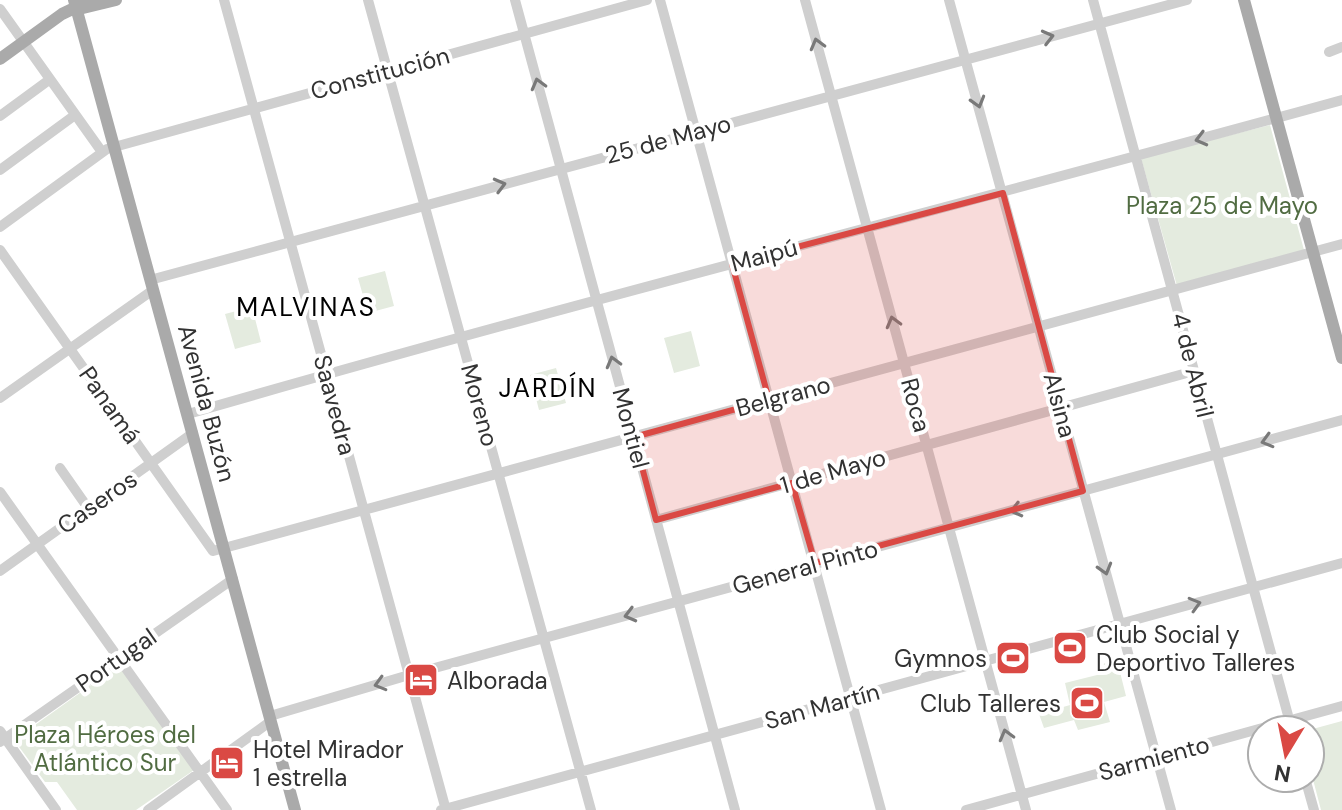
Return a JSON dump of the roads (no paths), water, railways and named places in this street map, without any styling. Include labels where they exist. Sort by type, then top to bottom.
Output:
[{"type":"main road","points":[[0,59],[73,3],[91,0]]},
{"type":"main road","points":[[73,3],[90,7],[116,0]]},
{"type":"main road","points":[[1244,0],[1342,358]]},
{"type":"main road","name":"Avenida Buzón","points":[[73,3],[107,149],[152,285],[295,810]]},
{"type":"street","name":"Saavedra","points":[[224,0],[444,810]]},
{"type":"street","name":"Moreno","points":[[368,0],[591,810]]},
{"type":"street","name":"Montiel","points":[[515,0],[735,810]]},
{"type":"street","name":"Constitución","points":[[107,149],[647,0]]},
{"type":"street","points":[[660,0],[881,810]]},
{"type":"street","name":"Roca","points":[[805,0],[1026,810]]},
{"type":"street","name":"Alsina","points":[[949,0],[1171,810]]},
{"type":"street","name":"4 de Abril","points":[[1093,0],[1287,714]]},
{"type":"street","name":"25 de Mayo","points":[[0,398],[152,285],[291,242],[1187,0]]},
{"type":"street","points":[[0,9],[75,115],[107,149],[0,227]]},
{"type":"street","points":[[1329,52],[1342,47]]},
{"type":"street","points":[[0,116],[49,80]]},
{"type":"street","name":"Maipú","points":[[188,414],[1342,100]]},
{"type":"street","points":[[0,170],[75,115]]},
{"type":"street","name":"Belgrano","points":[[224,548],[1342,244]]},
{"type":"street","name":"Panamá","points":[[0,250],[213,551],[224,548]]},
{"type":"street","name":"1 de Mayo","points":[[656,520],[1194,371]]},
{"type":"street","name":"General Pinto","points":[[148,810],[270,719],[409,675],[1342,420]]},
{"type":"street","name":"Caseros","points":[[0,571],[193,433]]},
{"type":"street","points":[[60,468],[88,508]]},
{"type":"street","points":[[0,492],[227,810]]},
{"type":"street","name":"San Martín","points":[[444,810],[1342,563]]},
{"type":"street","name":"Portugal","points":[[2,737],[233,579]]},
{"type":"street","name":"Sarmiento","points":[[1320,714],[1342,706]]},
{"type":"street","name":"Sarmiento","points":[[966,810],[1246,736]]},
{"type":"street","points":[[2,737],[56,810]]},
{"type":"place","name":"Club Social y Deportivo Talleres","points":[[1070,648]]},
{"type":"place","name":"Gymnos","points":[[1013,658]]},
{"type":"place","name":"Alborada","points":[[421,680]]},
{"type":"place","name":"Club Talleres","points":[[1087,703]]},
{"type":"place","name":"Hotel Mirador 1 estrella","points":[[227,763]]},
{"type":"district","name":"MALVINAS","points":[[306,307]]},
{"type":"district","name":"JARDÍN","points":[[548,388]]},
{"type":"park label","name":"Plaza 25 de Mayo","points":[[1222,205]]},
{"type":"park label","name":"Plaza Héroes del Atlántico Sur","points":[[105,748]]}]
